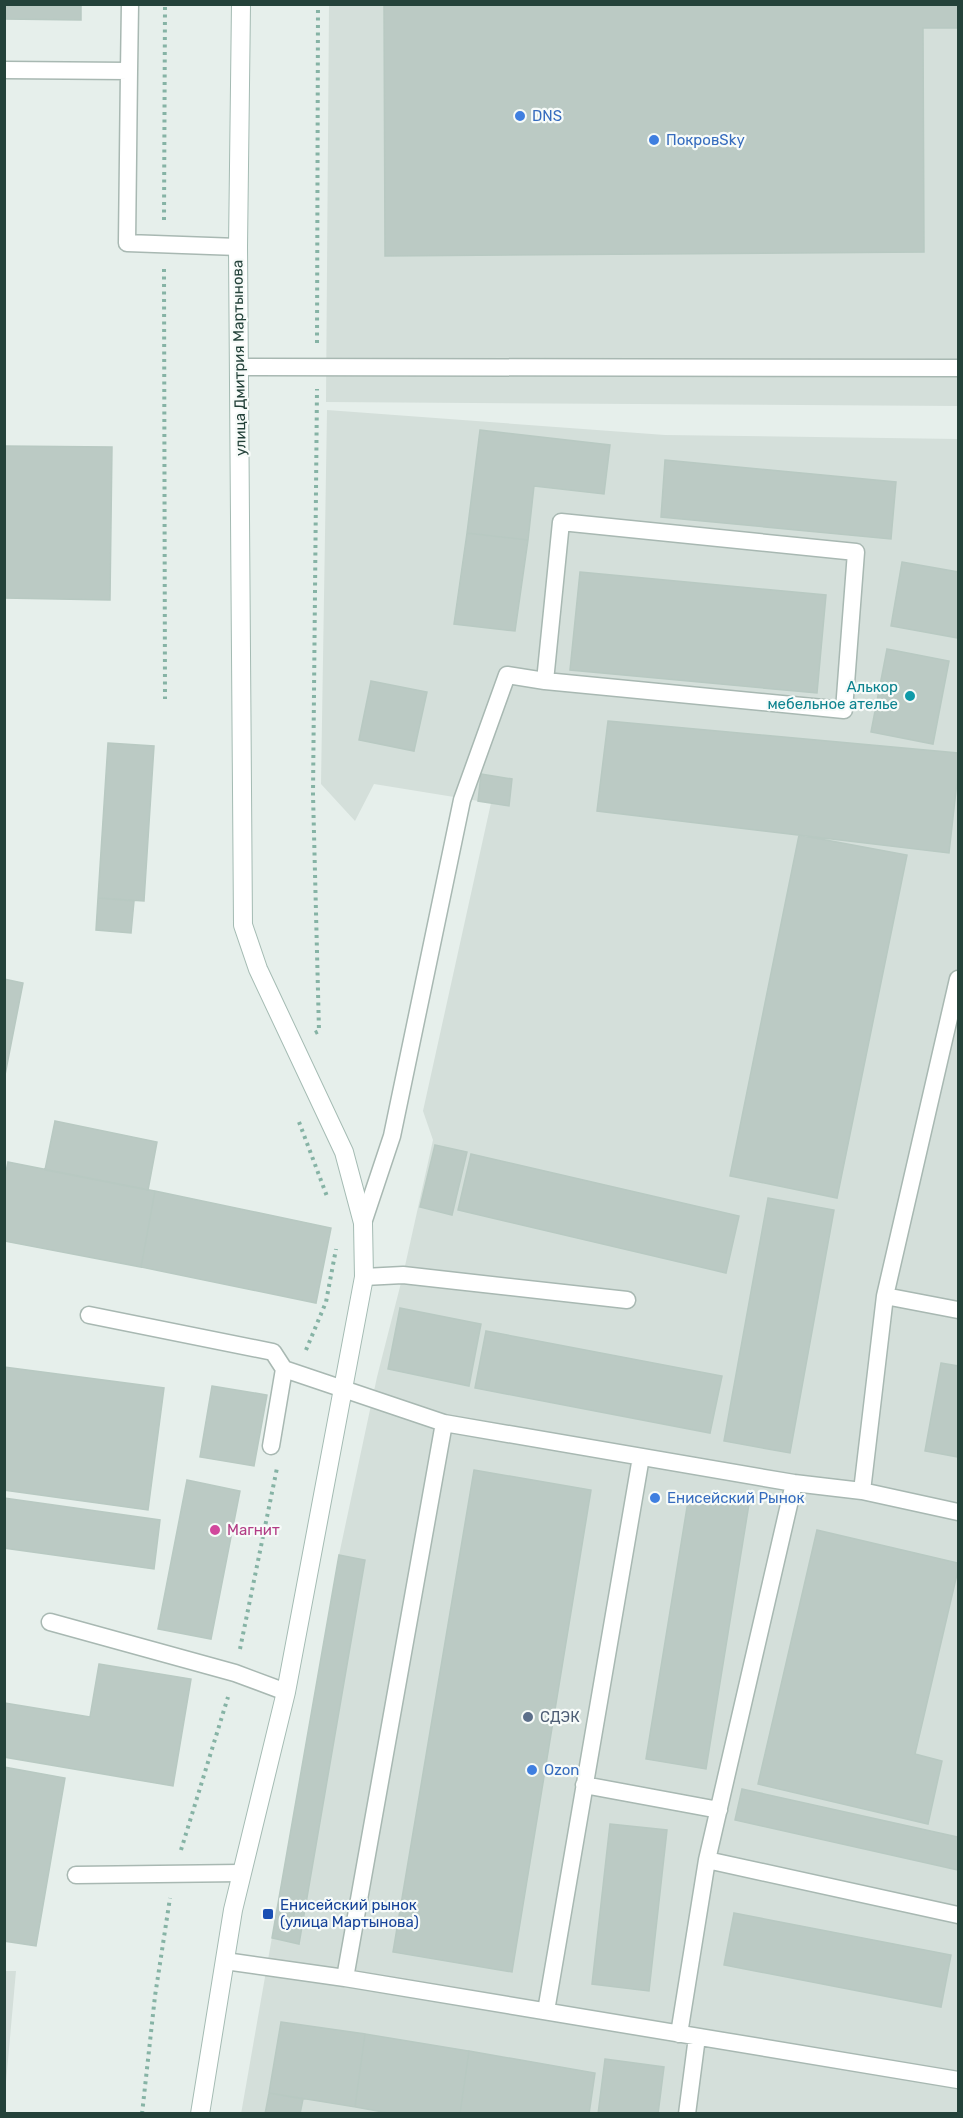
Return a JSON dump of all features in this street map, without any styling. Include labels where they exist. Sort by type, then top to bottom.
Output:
[{"type":"street","name":"улица Дмитрия Мартынова","points":[[200,2114],[242,1873],[286,1692],[364,1277],[363,1224],[344,1152],[258,969],[243,925],[238,247],[241,4]]},
{"type":"lane","points":[[130,4],[127,243],[238,247]]},
{"type":"lane","points":[[4,70],[129,71]]},
{"type":"lane","points":[[239,367],[958,368]]},
{"type":"lane","points":[[363,1224],[392,1136],[462,800],[507,675],[545,681],[844,711],[856,552],[561,522],[545,681]]},
{"type":"lane","points":[[862,1491],[885,1296],[958,979]]},
{"type":"lane","points":[[364,1277],[403,1275],[627,1300]]},
{"type":"lane","points":[[885,1296],[958,1310]]},
{"type":"lane","points":[[88,1315],[273,1352],[284,1369],[444,1423],[794,1483],[862,1491],[958,1512]]},
{"type":"lane","points":[[271,1446],[284,1369]]},
{"type":"lane","points":[[345,1978],[444,1423]]},
{"type":"lane","points":[[546,2011],[641,1457]]},
{"type":"lane","points":[[679,2034],[707,1860],[794,1483]]},
{"type":"lane","points":[[50,1622],[235,1673],[286,1692]]},
{"type":"lane","points":[[584,1785],[719,1810]]},
{"type":"lane","points":[[707,1860],[958,1915]]},
{"type":"lane","points":[[76,1875],[242,1873]]},
{"type":"lane","points":[[225,1961],[345,1978],[958,2080]]},
{"type":"lane","points":[[687,2114],[697,2037]]},
{"type":"path","points":[[165,4],[165,699]]},
{"type":"shaded area","points":[[329,5],[958,5],[958,406],[326,402]]},
{"type":"shaded area","points":[[327,410],[665,435],[958,439],[958,2113],[241,2114],[339,1555],[377,1377],[403,1275],[433,1140],[423,1111],[491,803],[374,784],[355,821],[321,784]]},
{"type":"shaded area","points":[[4,1971],[16,1971],[5,2093]]},
{"type":"building","points":[[4,4],[81,4],[81,20],[4,19]]},
{"type":"building","name":"ПокровSky","points":[[384,4],[958,4],[958,28],[923,28],[924,252],[385,256]]},
{"type":"building","points":[[480,430],[610,445],[604,494],[534,486],[528,540],[467,533]]},
{"type":"building","points":[[4,446],[112,447],[110,600],[4,598]]},
{"type":"building","points":[[665,460],[896,482],[891,539],[661,517]]},
{"type":"building","points":[[467,533],[528,540],[515,631],[454,624]]},
{"type":"building","points":[[902,562],[958,572],[958,638],[891,626]]},
{"type":"building","points":[[580,572],[826,595],[817,693],[570,670]]},
{"type":"building","name":"Алькор мебельное ателье","points":[[887,649],[949,661],[933,744],[871,732]]},
{"type":"building","points":[[371,681],[427,692],[414,751],[359,740]]},
{"type":"building","points":[[608,721],[958,753],[949,853],[597,811]]},
{"type":"building","points":[[108,743],[154,746],[144,901],[98,898]]},
{"type":"building","points":[[481,774],[512,779],[509,806],[478,801]]},
{"type":"building","points":[[799,835],[907,855],[837,1198],[730,1176]]},
{"type":"building","points":[[98,898],[134,901],[131,933],[96,930]]},
{"type":"building","points":[[4,979],[23,983],[4,1080]]},
{"type":"building","points":[[55,1121],[157,1142],[148,1190],[45,1170]]},
{"type":"building","points":[[435,1145],[467,1152],[452,1215],[420,1207]]},
{"type":"building","points":[[471,1154],[739,1216],[726,1273],[458,1210]]},
{"type":"building","points":[[8,1162],[155,1191],[141,1267],[4,1241],[4,1182]]},
{"type":"building","points":[[155,1191],[331,1228],[316,1303],[141,1267]]},
{"type":"building","points":[[768,1198],[834,1210],[790,1453],[724,1441]]},
{"type":"building","points":[[400,1308],[481,1324],[469,1386],[388,1369]]},
{"type":"building","points":[[486,1331],[722,1376],[710,1433],[475,1388]]},
{"type":"building","points":[[941,1363],[958,1366],[958,1457],[925,1451]]},
{"type":"building","points":[[4,1367],[164,1388],[148,1510],[4,1490]]},
{"type":"building","points":[[212,1386],[267,1395],[254,1466],[200,1457]]},
{"type":"building","points":[[474,1470],[591,1490],[512,1972],[393,1952]]},
{"type":"building","points":[[187,1480],[240,1491],[211,1639],[158,1629]]},
{"type":"building","points":[[689,1495],[749,1504],[706,1769],[646,1759]]},
{"type":"building","points":[[4,1498],[160,1520],[154,1569],[4,1548]]},
{"type":"building","points":[[817,1530],[958,1563],[915,1754],[942,1761],[928,1824],[758,1784]]},
{"type":"building","points":[[339,1555],[365,1560],[299,1944],[272,1938]]},
{"type":"building","points":[[99,1664],[191,1679],[173,1786],[4,1757],[4,1703],[90,1717]]},
{"type":"building","points":[[4,1767],[65,1778],[36,1946],[4,1941]]},
{"type":"building","points":[[742,1789],[958,1837],[958,1870],[735,1820]]},
{"type":"building","points":[[610,1824],[667,1830],[649,1991],[592,1984]]},
{"type":"building","points":[[734,1913],[951,1955],[941,2007],[724,1965]]},
{"type":"building","points":[[281,2022],[365,2034],[355,2107],[269,2093]]},
{"type":"building","points":[[365,2034],[469,2051],[460,2114],[394,2114],[355,2107]]},
{"type":"building","points":[[469,2051],[595,2073],[589,2114],[460,2114]]},
{"type":"building","points":[[605,2059],[664,2067],[658,2114],[598,2114]]},
{"type":"building","points":[[269,2093],[303,2099],[300,2114],[265,2114]]},
{"type":"place","name":"DNS","points":[[520,116]]},
{"type":"place","name":"ПокровSky","points":[[654,140]]},
{"type":"place","name":"Алькор мебельное ателье","points":[[910,696]]},
{"type":"place","name":"Енисейский Рынок","points":[[655,1498]]},
{"type":"place","name":"Магнит","points":[[215,1530]]},
{"type":"place","name":"СДЭК","points":[[528,1717]]},
{"type":"place","name":"Ozon","points":[[532,1770]]},
{"type":"place","name":"Енисейский рынок (улица Мартынова)","points":[[268,1914]]}]
